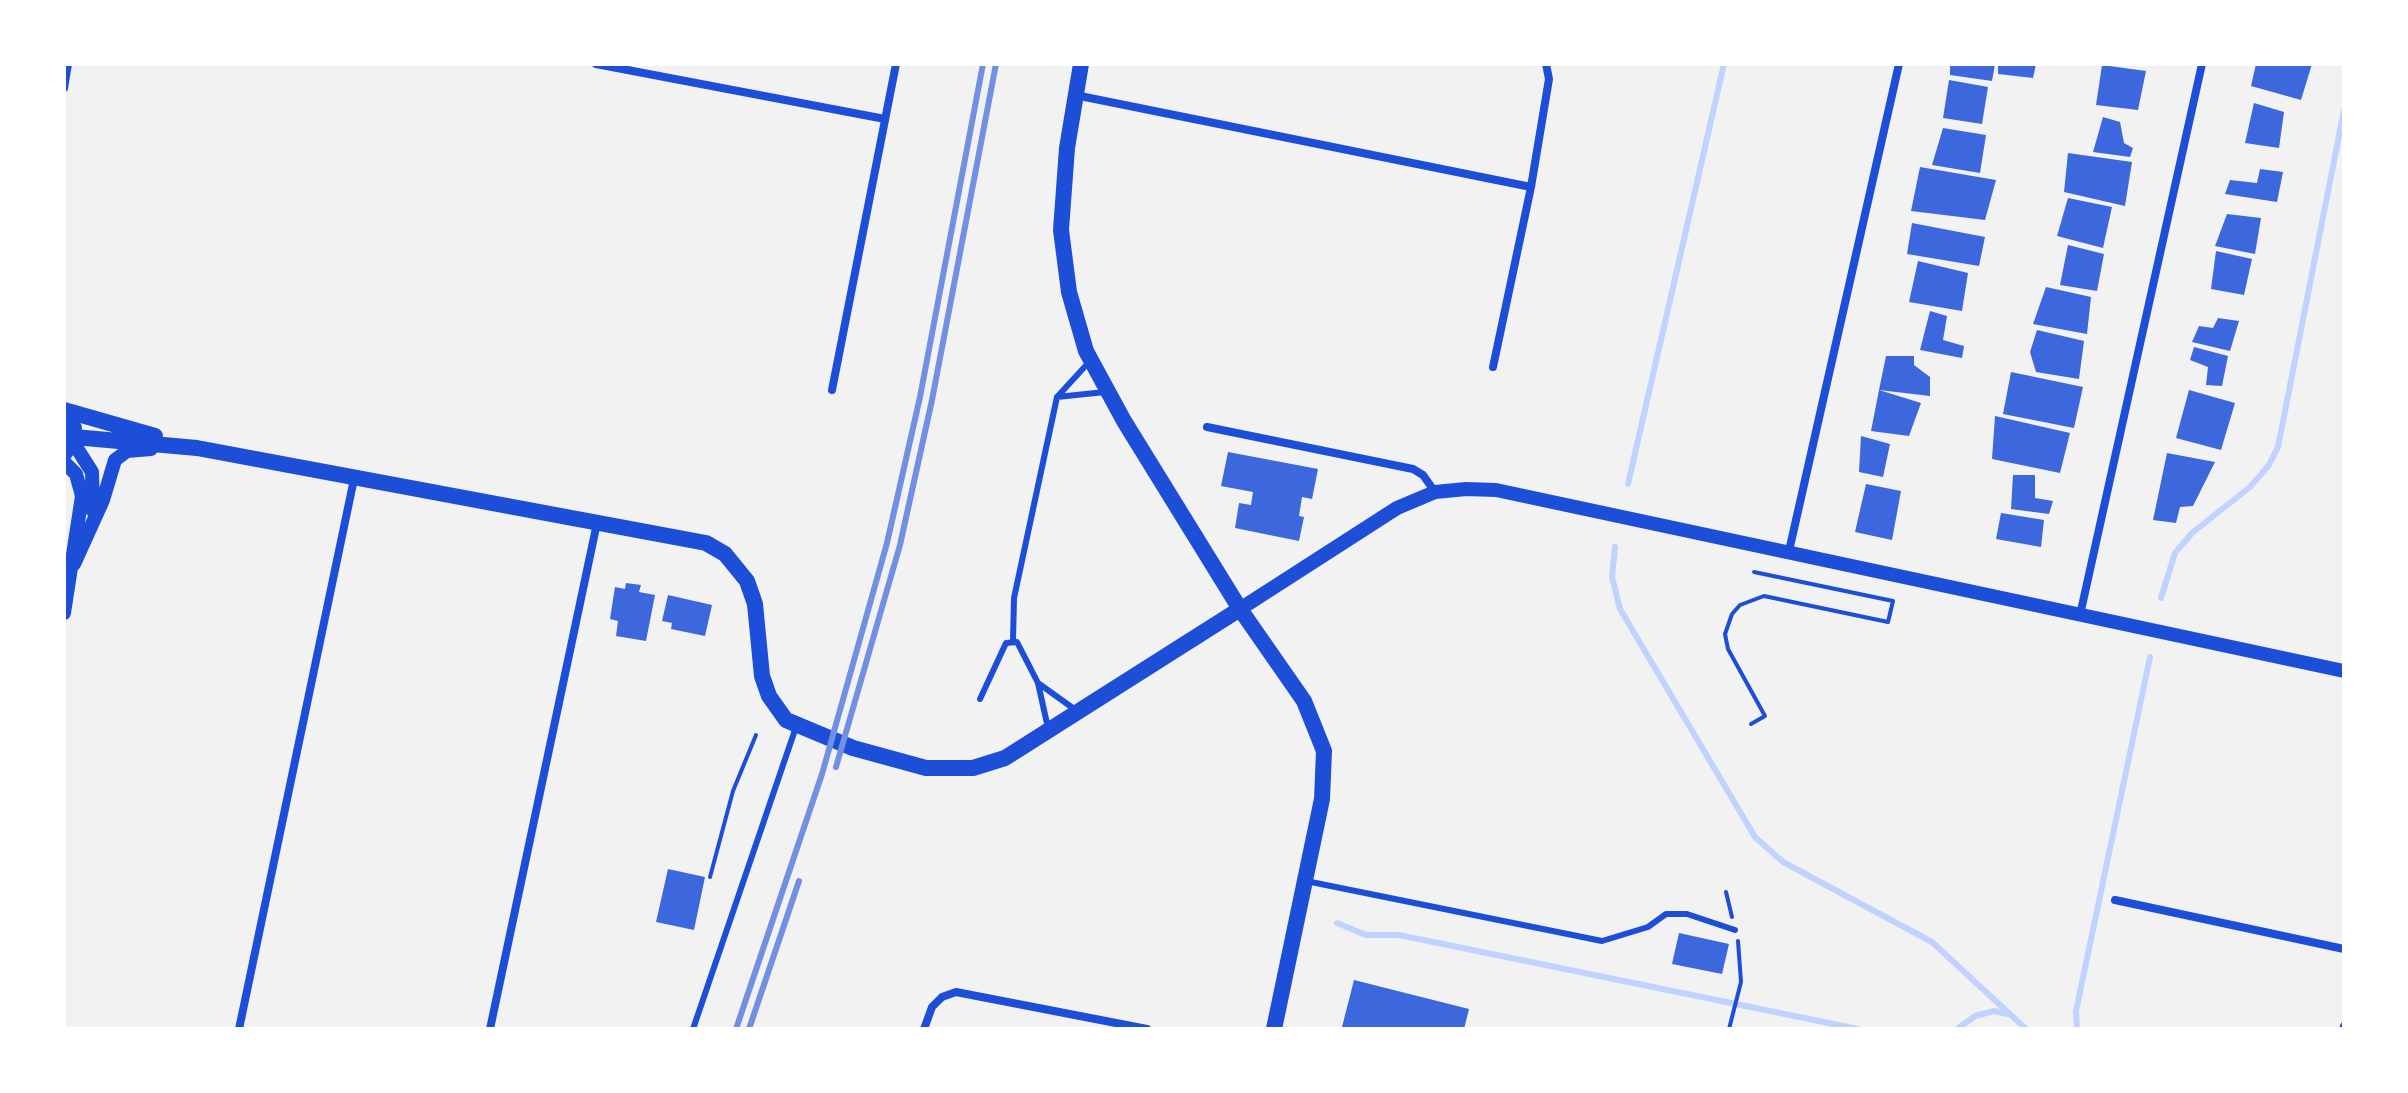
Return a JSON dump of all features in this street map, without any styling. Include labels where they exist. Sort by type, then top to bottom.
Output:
[{"type":"main road","points":[[1081,64],[1067,148],[1061,230],[1069,292],[1090,361],[1240,609],[1304,701],[1324,751],[1322,799],[1274,1029]]},
{"type":"main road","points":[[64,411],[197,448],[706,543],[733,562],[751,592],[762,676],[778,712],[796,727],[892,760],[941,770],[987,765],[1079,713],[1240,609]]},
{"type":"main road","points":[[64,411],[72,420],[71,445],[197,448]]},
{"type":"street","points":[[64,88],[68,64]]},
{"type":"street","points":[[596,64],[885,119]]},
{"type":"street","points":[[832,390],[896,64]]},
{"type":"street","points":[[1493,367],[1531,187],[1549,79],[1546,64]]},
{"type":"street","points":[[1789,551],[1899,64]]},
{"type":"street","points":[[2080,615],[2202,64]]},
{"type":"street","points":[[1075,95],[1531,187]]},
{"type":"street","points":[[1207,427],[1413,469],[1423,475],[1435,492]]},
{"type":"street","points":[[71,445],[87,459],[95,485],[92,513],[74,564]]},
{"type":"street","points":[[74,564],[120,454],[197,448]]},
{"type":"street","points":[[64,462],[81,484],[74,564],[64,613]]},
{"type":"street","points":[[239,1029],[354,479]]},
{"type":"street","points":[[1240,609],[1397,508],[1435,492],[1496,490],[2344,671]]},
{"type":"street","points":[[490,1029],[597,523]]},
{"type":"street","points":[[2115,900],[2344,949]]},
{"type":"street","points":[[924,1029],[932,1007],[942,997],[956,992],[1147,1029]]},
{"type":"lane","points":[[1049,731],[1038,683],[1013,640],[1014,598],[1057,397],[1090,361]]},
{"type":"lane","points":[[1057,397],[1107,392]]},
{"type":"lane","points":[[980,699],[1006,643],[1013,640]]},
{"type":"lane","points":[[1038,683],[1079,713]]},
{"type":"lane","points":[[693,1029],[796,727]]},
{"type":"lane","points":[[1306,881],[1602,941],[1648,927],[1666,914],[1687,914],[1735,930]]},
{"type":"path","points":[[1751,724],[1765,716],[1728,649],[1725,634],[1732,614],[1740,605],[1764,596],[1888,622],[1893,601],[1754,572]]},
{"type":"path","points":[[710,877],[733,791],[756,735]]},
{"type":"path","points":[[1729,1029],[1741,982]]},
{"type":"building","points":[[1950,64],[1995,64],[1992,81],[1950,75]]},
{"type":"building","points":[[1998,64],[2036,64],[2033,78],[1998,74]]},
{"type":"building","points":[[2256,64],[2312,64],[2301,100],[2251,86]]},
{"type":"building","points":[[2102,65],[2146,71],[2138,110],[2096,105]]},
{"type":"building","points":[[1949,80],[1988,87],[1982,124],[1943,118]]},
{"type":"building","points":[[2254,103],[2284,112],[2279,148],[2245,143]]},
{"type":"building","points":[[2103,117],[2120,122],[2124,143],[2133,148],[2130,157],[2093,152]]},
{"type":"building","points":[[1943,128],[1986,135],[1980,173],[1932,165]]},
{"type":"building","points":[[2068,153],[2132,162],[2125,206],[2064,192]]},
{"type":"building","points":[[1920,167],[1996,180],[1985,220],[1911,211]]},
{"type":"building","points":[[2260,169],[2283,172],[2277,202],[2225,194],[2230,180],[2257,183]]},
{"type":"building","points":[[2068,198],[2112,207],[2103,248],[2057,236]]},
{"type":"building","points":[[2227,214],[2261,218],[2255,254],[2215,246]]},
{"type":"building","points":[[1912,223],[1985,237],[1979,266],[1907,254]]},
{"type":"building","points":[[2068,245],[2104,254],[2097,291],[2060,285]]},
{"type":"building","points":[[2216,251],[2252,259],[2244,295],[2211,289]]},
{"type":"building","points":[[1918,261],[1968,273],[1962,311],[1909,302]]},
{"type":"building","points":[[2046,287],[2091,297],[2087,334],[2033,324]]},
{"type":"building","points":[[1930,311],[1947,316],[1943,340],[1964,346],[1962,358],[1920,350]]},
{"type":"building","points":[[2218,318],[2239,321],[2230,351],[2192,342],[2199,326],[2213,328]]},
{"type":"building","points":[[2037,330],[2084,341],[2079,379],[2036,372],[2030,352]]},
{"type":"building","points":[[2194,347],[2228,356],[2222,386],[2206,385],[2208,367],[2190,360]]},
{"type":"building","points":[[1886,356],[1914,356],[1914,365],[1930,377],[1930,396],[1879,390]]},
{"type":"building","points":[[2011,372],[2083,387],[2074,428],[2003,414]]},
{"type":"building","points":[[1879,390],[1921,403],[1909,436],[1871,431]]},
{"type":"building","points":[[2189,390],[2235,403],[2221,450],[2176,438]]},
{"type":"building","points":[[1995,416],[2070,433],[2060,473],[1992,459]]},
{"type":"building","points":[[1861,436],[1890,444],[1883,477],[1859,472]]},
{"type":"building","points":[[1228,452],[1318,469],[1312,499],[1302,497],[1299,516],[1304,517],[1299,541],[1235,528],[1239,503],[1251,505],[1253,492],[1221,486]]},
{"type":"building","points":[[2167,453],[2215,462],[2193,506],[2180,507],[2176,523],[2153,520]]},
{"type":"building","points":[[2013,475],[2035,475],[2035,498],[2053,501],[2049,514],[2011,509]]},
{"type":"building","points":[[1866,484],[1901,491],[1892,540],[1855,532]]},
{"type":"building","points":[[2001,513],[2044,520],[2041,547],[1996,539]]},
{"type":"building","points":[[626,583],[641,585],[639,592],[655,595],[646,641],[616,636],[618,621],[610,619],[615,587],[625,589]]},
{"type":"building","points":[[668,595],[712,605],[705,636],[671,629],[672,623],[662,621]]},
{"type":"building","points":[[668,869],[705,877],[694,930],[656,922]]},
{"type":"building","points":[[1679,933],[1729,944],[1722,974],[1672,964]]},
{"type":"building","points":[[1354,980],[1469,1009],[1464,1029],[1342,1027]]},
{"type":"waterway","points":[[1628,484],[1724,64]]},
{"type":"waterway","points":[[2161,598],[2175,553],[2192,533],[2250,487],[2269,465],[2278,447],[2344,110]]},
{"type":"waterway","points":[[1615,547],[1612,577],[1620,609],[1755,837],[1783,862],[1932,942],[2026,1029]]},
{"type":"waterway","points":[[2077,1029],[2076,1011],[2150,657]]},
{"type":"waterway","points":[[1337,923],[1366,935],[1399,935],[1858,1029]]},
{"type":"waterway","points":[[1957,1029],[1975,1016],[1994,1011],[2008,1014]]},
{"type":"railway","points":[[736,1029],[822,774],[887,543],[920,397],[983,64]]},
{"type":"railway","points":[[836,767],[900,545],[932,400],[996,64]]},
{"type":"railway","points":[[749,1029],[799,881]]}]
